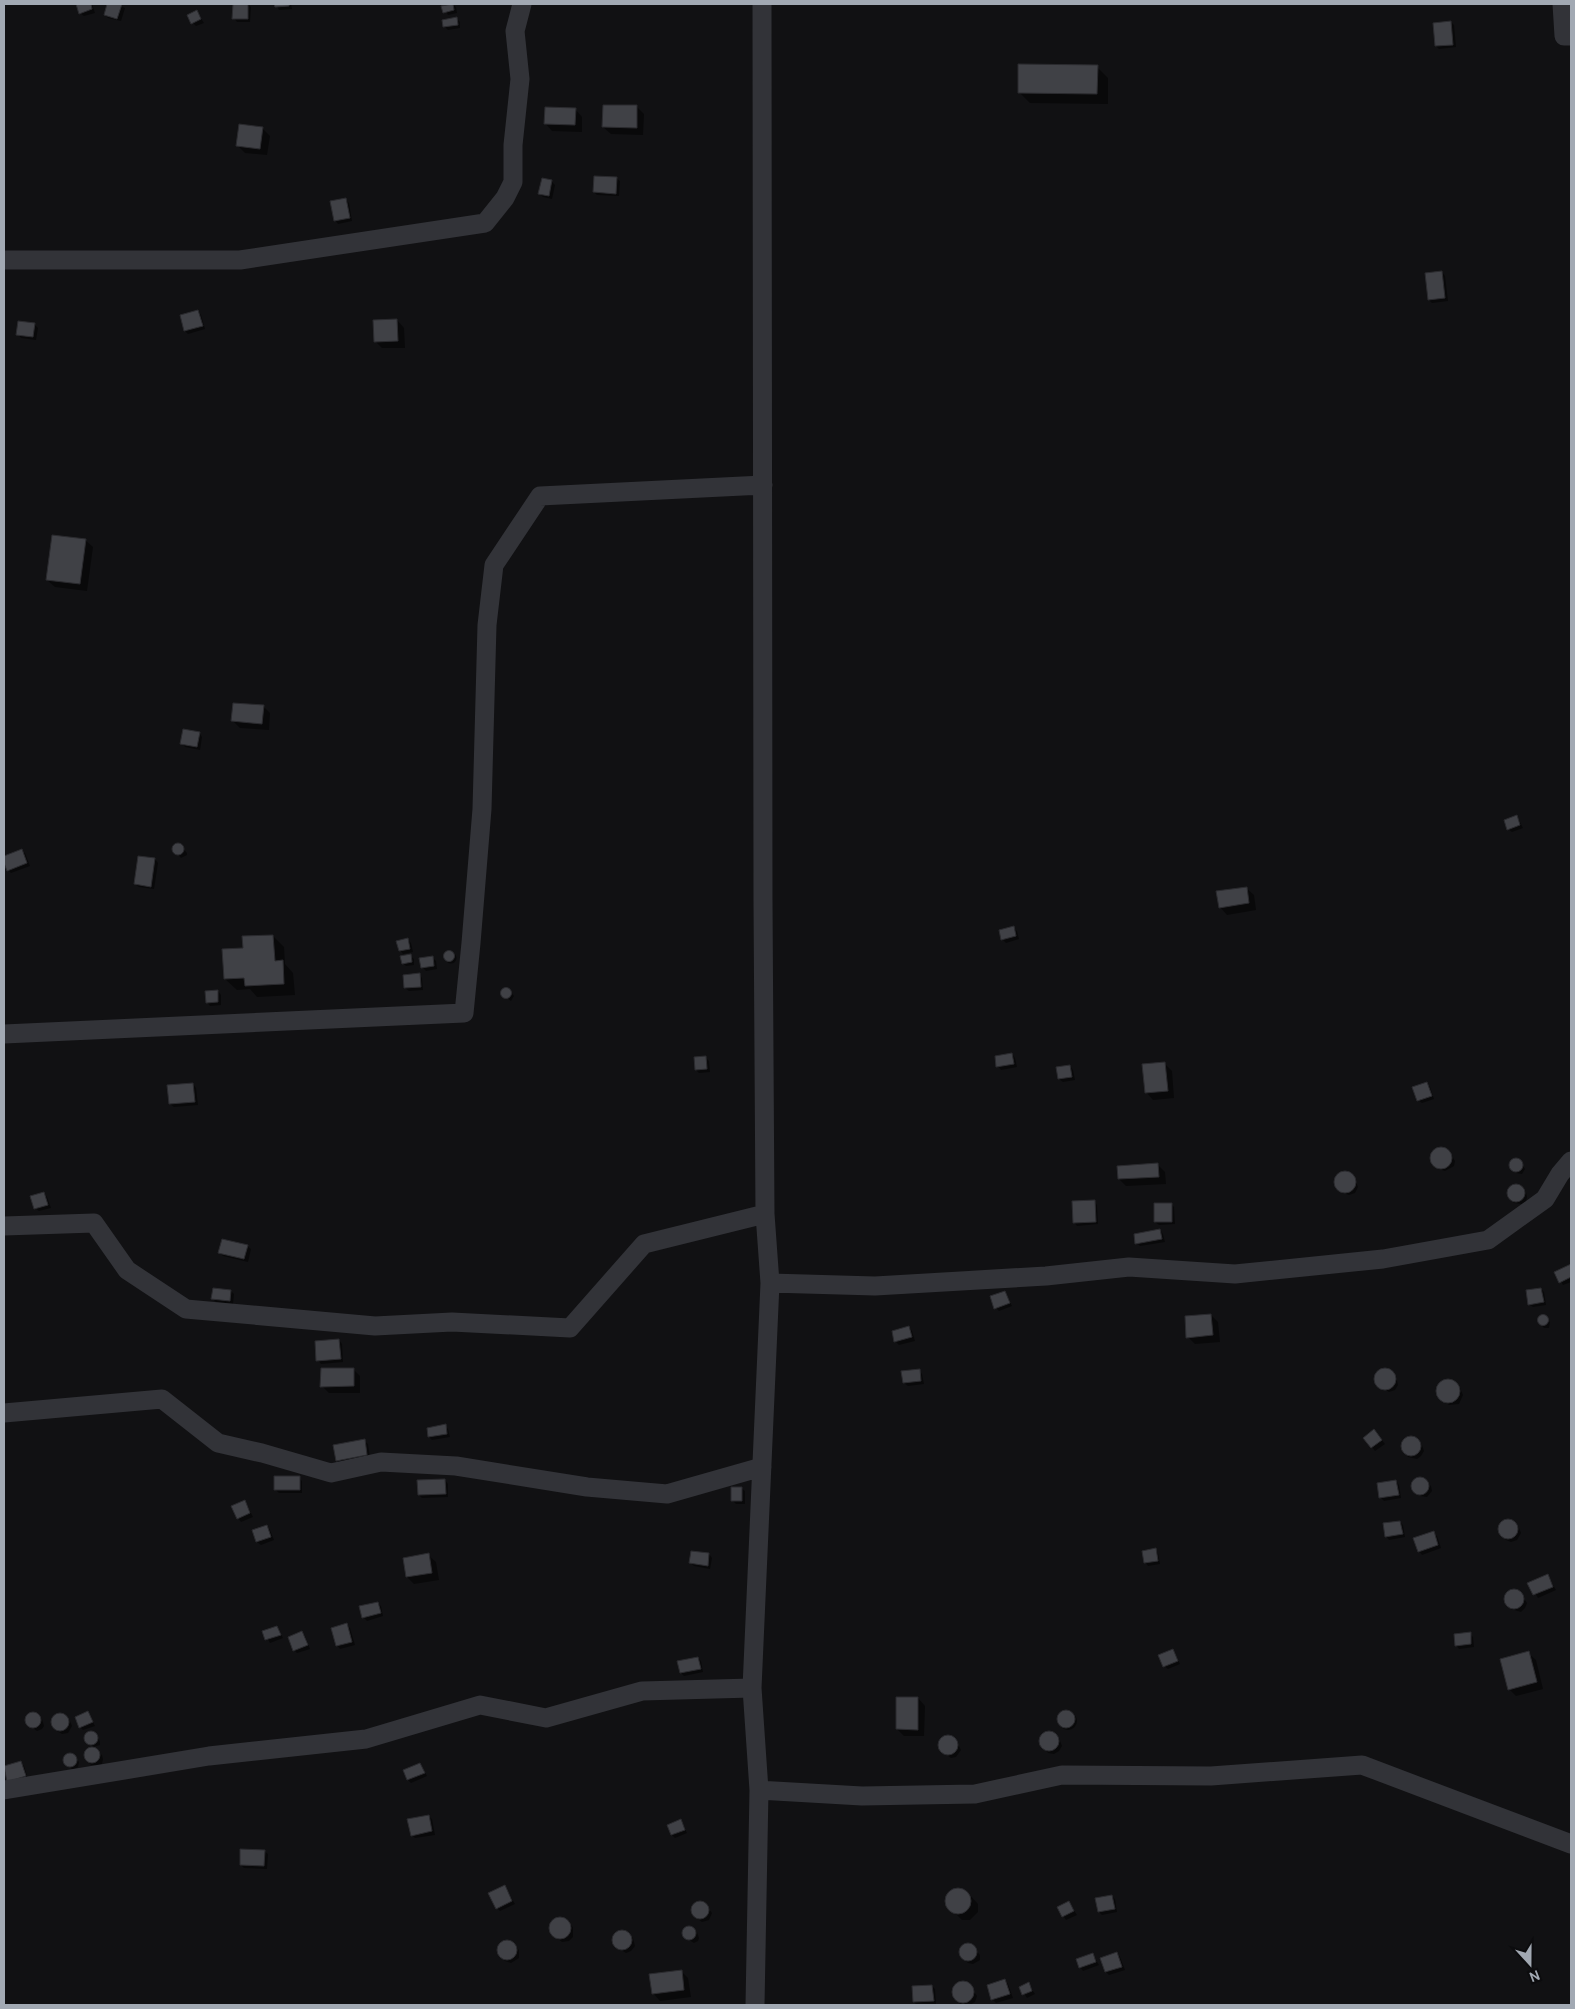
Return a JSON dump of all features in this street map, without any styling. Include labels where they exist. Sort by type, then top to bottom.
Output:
[{"type":"street","points":[[4,260],[240,260],[485,222],[505,198],[512,182],[513,145],[520,79],[515,31],[522,4]]},
{"type":"street","points":[[755,2005],[759,1790],[752,1688],[770,1283],[765,1214],[763,900],[762,4]]},
{"type":"street","points":[[1562,4],[1564,36],[1571,36]]},
{"type":"street","points":[[4,1034],[464,1013],[482,810],[487,624],[494,565],[540,496],[763,485]]},
{"type":"street","points":[[770,1283],[875,1286],[1046,1276],[1129,1267],[1235,1274],[1383,1259],[1488,1240],[1545,1199],[1560,1174],[1571,1161]]},
{"type":"street","points":[[4,1226],[94,1222],[127,1270],[186,1309],[375,1326],[452,1322],[570,1328],[644,1244],[765,1214]]},
{"type":"street","points":[[4,1413],[162,1399],[218,1443],[262,1453],[331,1473],[381,1462],[456,1466],[587,1487],[667,1494],[762,1467]]},
{"type":"street","points":[[4,1790],[209,1756],[366,1739],[480,1705],[546,1718],[642,1691],[752,1688]]},
{"type":"street","points":[[759,1790],[862,1796],[975,1794],[1062,1775],[1211,1776],[1362,1765],[1571,1844]]},
{"type":"building","points":[[76,4],[91,4],[92,9],[79,14]]},
{"type":"building","points":[[107,4],[122,4],[117,19],[104,15]]},
{"type":"building","points":[[233,4],[248,4],[248,19],[232,19]]},
{"type":"building","points":[[274,4],[289,4],[289,6],[275,7]]},
{"type":"building","points":[[453,4],[454,10],[443,13],[441,6]]},
{"type":"building","points":[[197,10],[201,19],[191,24],[187,15]]},
{"type":"building","points":[[457,17],[458,25],[443,27],[442,20]]},
{"type":"building","points":[[1451,21],[1453,45],[1435,46],[1433,23]]},
{"type":"building","points":[[1018,64],[1098,65],[1097,94],[1018,93]]},
{"type":"building","points":[[603,105],[637,105],[637,128],[602,127]]},
{"type":"building","points":[[545,107],[576,108],[575,125],[544,124]]},
{"type":"building","points":[[239,124],[263,127],[260,149],[236,146]]},
{"type":"building","points":[[594,176],[617,177],[616,194],[593,192]]},
{"type":"building","points":[[542,178],[552,180],[549,196],[538,194]]},
{"type":"building","points":[[346,198],[350,218],[334,221],[330,201]]},
{"type":"building","points":[[1442,271],[1445,298],[1428,300],[1425,273]]},
{"type":"building","points":[[198,310],[203,326],[184,331],[180,315]]},
{"type":"building","points":[[397,319],[398,341],[374,342],[373,320]]},
{"type":"building","points":[[18,321],[35,323],[33,337],[16,335]]},
{"type":"building","points":[[52,535],[86,539],[80,584],[46,580]]},
{"type":"building","points":[[233,703],[264,705],[262,724],[231,721]]},
{"type":"building","points":[[183,729],[200,732],[197,747],[180,744]]},
{"type":"building","points":[[1517,815],[1520,825],[1507,830],[1504,820]]},
{"type":"building","points":[[176,843],[180,843],[184,849],[180,855],[176,855],[172,851],[172,847]]},
{"type":"building","points":[[22,849],[27,863],[7,871],[4,856]]},
{"type":"building","points":[[138,856],[155,858],[151,887],[134,884]]},
{"type":"building","points":[[1247,887],[1249,903],[1219,908],[1216,891]]},
{"type":"building","points":[[1014,926],[1016,936],[1001,940],[999,930]]},
{"type":"building","points":[[273,935],[275,961],[283,960],[284,984],[245,986],[244,978],[224,979],[222,949],[243,948],[242,936]]},
{"type":"building","points":[[408,938],[410,949],[399,951],[396,941]]},
{"type":"building","points":[[449,950],[455,956],[449,962],[443,956]]},
{"type":"building","points":[[411,954],[412,962],[402,964],[400,956]]},
{"type":"building","points":[[433,956],[434,966],[421,968],[419,958]]},
{"type":"building","points":[[420,973],[421,987],[404,988],[403,975]]},
{"type":"building","points":[[504,988],[508,988],[511,993],[510,997],[504,998],[501,995],[501,991]]},
{"type":"building","points":[[218,990],[218,1002],[206,1003],[205,991]]},
{"type":"building","points":[[1012,1053],[1014,1064],[996,1067],[995,1056]]},
{"type":"building","points":[[706,1056],[707,1069],[695,1070],[694,1057]]},
{"type":"building","points":[[1165,1062],[1168,1091],[1145,1093],[1142,1064]]},
{"type":"building","points":[[1070,1065],[1072,1077],[1058,1079],[1056,1067]]},
{"type":"building","points":[[1427,1082],[1432,1096],[1417,1101],[1412,1087]]},
{"type":"building","points":[[193,1083],[195,1102],[169,1104],[167,1085]]},
{"type":"building","points":[[1441,1147],[1449,1150],[1452,1158],[1449,1166],[1441,1169],[1433,1166],[1430,1158],[1433,1150]]},
{"type":"building","points":[[1516,1158],[1521,1160],[1523,1165],[1521,1170],[1516,1172],[1511,1170],[1509,1165],[1511,1160]]},
{"type":"building","points":[[1158,1163],[1159,1177],[1118,1179],[1117,1166]]},
{"type":"building","points":[[1345,1171],[1353,1174],[1356,1182],[1353,1190],[1345,1193],[1337,1190],[1334,1182],[1337,1174]]},
{"type":"building","points":[[1516,1184],[1522,1187],[1525,1193],[1522,1199],[1516,1202],[1510,1199],[1507,1193],[1510,1187]]},
{"type":"building","points":[[44,1192],[48,1205],[34,1209],[30,1196]]},
{"type":"building","points":[[1095,1200],[1096,1222],[1073,1223],[1072,1201]]},
{"type":"building","points":[[1154,1203],[1172,1203],[1172,1222],[1154,1222]]},
{"type":"building","points":[[1160,1229],[1162,1239],[1135,1244],[1134,1234]]},
{"type":"building","points":[[222,1239],[248,1245],[244,1259],[218,1253]]},
{"type":"building","points":[[1571,1264],[1571,1277],[1559,1283],[1554,1272]]},
{"type":"building","points":[[213,1288],[231,1290],[230,1301],[211,1299]]},
{"type":"building","points":[[1541,1288],[1544,1302],[1528,1305],[1526,1290]]},
{"type":"building","points":[[1005,1291],[1010,1303],[994,1309],[990,1296]]},
{"type":"building","points":[[1211,1314],[1213,1335],[1186,1338],[1185,1316]]},
{"type":"building","points":[[1543,1314],[1549,1320],[1543,1326],[1537,1320]]},
{"type":"building","points":[[909,1326],[912,1337],[894,1342],[892,1331]]},
{"type":"building","points":[[339,1339],[341,1359],[316,1361],[315,1341]]},
{"type":"building","points":[[321,1368],[354,1368],[354,1386],[320,1387]]},
{"type":"building","points":[[1385,1368],[1395,1375],[1396,1379],[1389,1389],[1385,1390],[1375,1383],[1374,1379],[1381,1369]]},
{"type":"building","points":[[920,1369],[921,1381],[903,1383],[901,1371]]},
{"type":"building","points":[[1448,1379],[1453,1380],[1459,1386],[1459,1396],[1453,1402],[1448,1403],[1443,1402],[1437,1396],[1436,1391],[1437,1386],[1443,1380]]},
{"type":"building","points":[[446,1424],[447,1434],[428,1437],[427,1428]]},
{"type":"building","points":[[1374,1429],[1382,1440],[1371,1448],[1363,1438]]},
{"type":"building","points":[[1411,1436],[1418,1439],[1421,1446],[1418,1453],[1411,1456],[1404,1453],[1401,1446],[1404,1439]]},
{"type":"building","points":[[365,1439],[367,1455],[336,1461],[333,1445]]},
{"type":"building","points":[[274,1476],[300,1476],[300,1490],[274,1490]]},
{"type":"building","points":[[1420,1477],[1426,1480],[1429,1486],[1426,1492],[1420,1495],[1414,1492],[1411,1486],[1414,1480]]},
{"type":"building","points":[[445,1479],[446,1494],[418,1495],[417,1480]]},
{"type":"building","points":[[1396,1480],[1399,1495],[1379,1498],[1377,1483]]},
{"type":"building","points":[[731,1487],[742,1487],[742,1501],[731,1501]]},
{"type":"building","points":[[245,1500],[250,1513],[237,1519],[231,1506]]},
{"type":"building","points":[[1508,1519],[1515,1522],[1518,1529],[1515,1536],[1508,1539],[1501,1536],[1498,1529],[1501,1522]]},
{"type":"building","points":[[1400,1521],[1403,1534],[1385,1537],[1383,1523]]},
{"type":"building","points":[[267,1525],[271,1537],[256,1542],[252,1530]]},
{"type":"building","points":[[1434,1531],[1438,1545],[1418,1552],[1413,1538]]},
{"type":"building","points":[[1156,1548],[1158,1561],[1144,1563],[1142,1551]]},
{"type":"building","points":[[691,1551],[709,1553],[708,1566],[689,1563]]},
{"type":"building","points":[[429,1553],[432,1573],[406,1577],[403,1558]]},
{"type":"building","points":[[1548,1574],[1553,1587],[1533,1595],[1527,1583]]},
{"type":"building","points":[[1510,1589],[1518,1589],[1524,1595],[1524,1603],[1518,1609],[1510,1609],[1504,1603],[1504,1595]]},
{"type":"building","points":[[378,1602],[381,1613],[362,1618],[359,1606]]},
{"type":"building","points":[[347,1623],[352,1642],[336,1646],[331,1628]]},
{"type":"building","points":[[277,1626],[281,1635],[265,1640],[262,1631]]},
{"type":"building","points":[[302,1631],[308,1645],[293,1651],[288,1637]]},
{"type":"building","points":[[1471,1632],[1471,1644],[1455,1646],[1454,1634]]},
{"type":"building","points":[[1173,1649],[1178,1661],[1163,1667],[1158,1655]]},
{"type":"building","points":[[1529,1651],[1537,1682],[1508,1690],[1500,1659]]},
{"type":"building","points":[[698,1657],[701,1669],[680,1673],[677,1661]]},
{"type":"building","points":[[896,1697],[918,1697],[918,1730],[896,1729]]},
{"type":"building","points":[[1066,1710],[1072,1713],[1075,1719],[1072,1725],[1066,1728],[1060,1725],[1057,1719],[1060,1713]]},
{"type":"building","points":[[88,1711],[93,1722],[79,1728],[75,1717]]},
{"type":"building","points":[[30,1712],[36,1712],[41,1717],[39,1726],[30,1728],[25,1723],[25,1717]]},
{"type":"building","points":[[56,1713],[64,1713],[69,1718],[67,1729],[56,1731],[51,1726],[51,1718]]},
{"type":"building","points":[[91,1731],[96,1733],[98,1738],[96,1743],[91,1745],[86,1743],[84,1738],[86,1733]]},
{"type":"building","points":[[1049,1731],[1056,1734],[1059,1741],[1056,1748],[1049,1751],[1042,1748],[1039,1741],[1042,1734]]},
{"type":"building","points":[[944,1735],[952,1735],[958,1741],[958,1749],[952,1755],[944,1755],[938,1749],[938,1741]]},
{"type":"building","points":[[89,1747],[95,1747],[100,1752],[98,1761],[89,1763],[84,1758],[84,1752]]},
{"type":"building","points":[[67,1753],[73,1753],[77,1760],[73,1767],[67,1767],[63,1763],[63,1757]]},
{"type":"building","points":[[21,1761],[26,1776],[7,1782],[4,1766]]},
{"type":"building","points":[[420,1763],[425,1773],[407,1780],[403,1770]]},
{"type":"building","points":[[429,1815],[432,1831],[411,1836],[407,1819]]},
{"type":"building","points":[[681,1819],[685,1830],[671,1835],[667,1825]]},
{"type":"building","points":[[240,1849],[265,1850],[264,1866],[240,1865]]},
{"type":"building","points":[[505,1885],[512,1901],[496,1909],[488,1893]]},
{"type":"building","points":[[958,1888],[967,1892],[971,1901],[967,1910],[958,1914],[949,1910],[945,1901],[949,1892]]},
{"type":"building","points":[[1112,1895],[1115,1909],[1098,1912],[1095,1898]]},
{"type":"building","points":[[696,1901],[704,1901],[709,1906],[707,1917],[696,1919],[691,1914],[691,1906]]},
{"type":"building","points":[[1069,1901],[1074,1911],[1062,1917],[1057,1907]]},
{"type":"building","points":[[560,1917],[568,1920],[571,1928],[568,1936],[560,1939],[552,1936],[549,1928],[552,1920]]},
{"type":"building","points":[[686,1926],[692,1926],[696,1933],[692,1940],[686,1940],[682,1936],[682,1930]]},
{"type":"building","points":[[622,1930],[629,1933],[632,1940],[629,1947],[622,1950],[615,1947],[612,1940],[615,1933]]},
{"type":"building","points":[[507,1940],[514,1943],[517,1950],[514,1957],[507,1960],[500,1957],[497,1950],[500,1943]]},
{"type":"building","points":[[968,1943],[976,1948],[977,1952],[972,1960],[968,1961],[960,1956],[959,1952],[964,1944]]},
{"type":"building","points":[[1117,1952],[1122,1967],[1105,1972],[1100,1958]]},
{"type":"building","points":[[1093,1953],[1096,1962],[1079,1968],[1076,1959]]},
{"type":"building","points":[[682,1970],[684,1990],[652,1994],[649,1974]]},
{"type":"building","points":[[1005,1979],[1010,1994],[991,2000],[987,1985]]},
{"type":"building","points":[[963,1981],[971,1984],[974,1992],[971,2000],[963,2003],[955,2000],[952,1992],[955,1984]]},
{"type":"building","points":[[1029,1982],[1032,1991],[1022,1995],[1019,1987]]},
{"type":"building","points":[[932,1985],[934,2001],[913,2002],[912,1986]]}]
